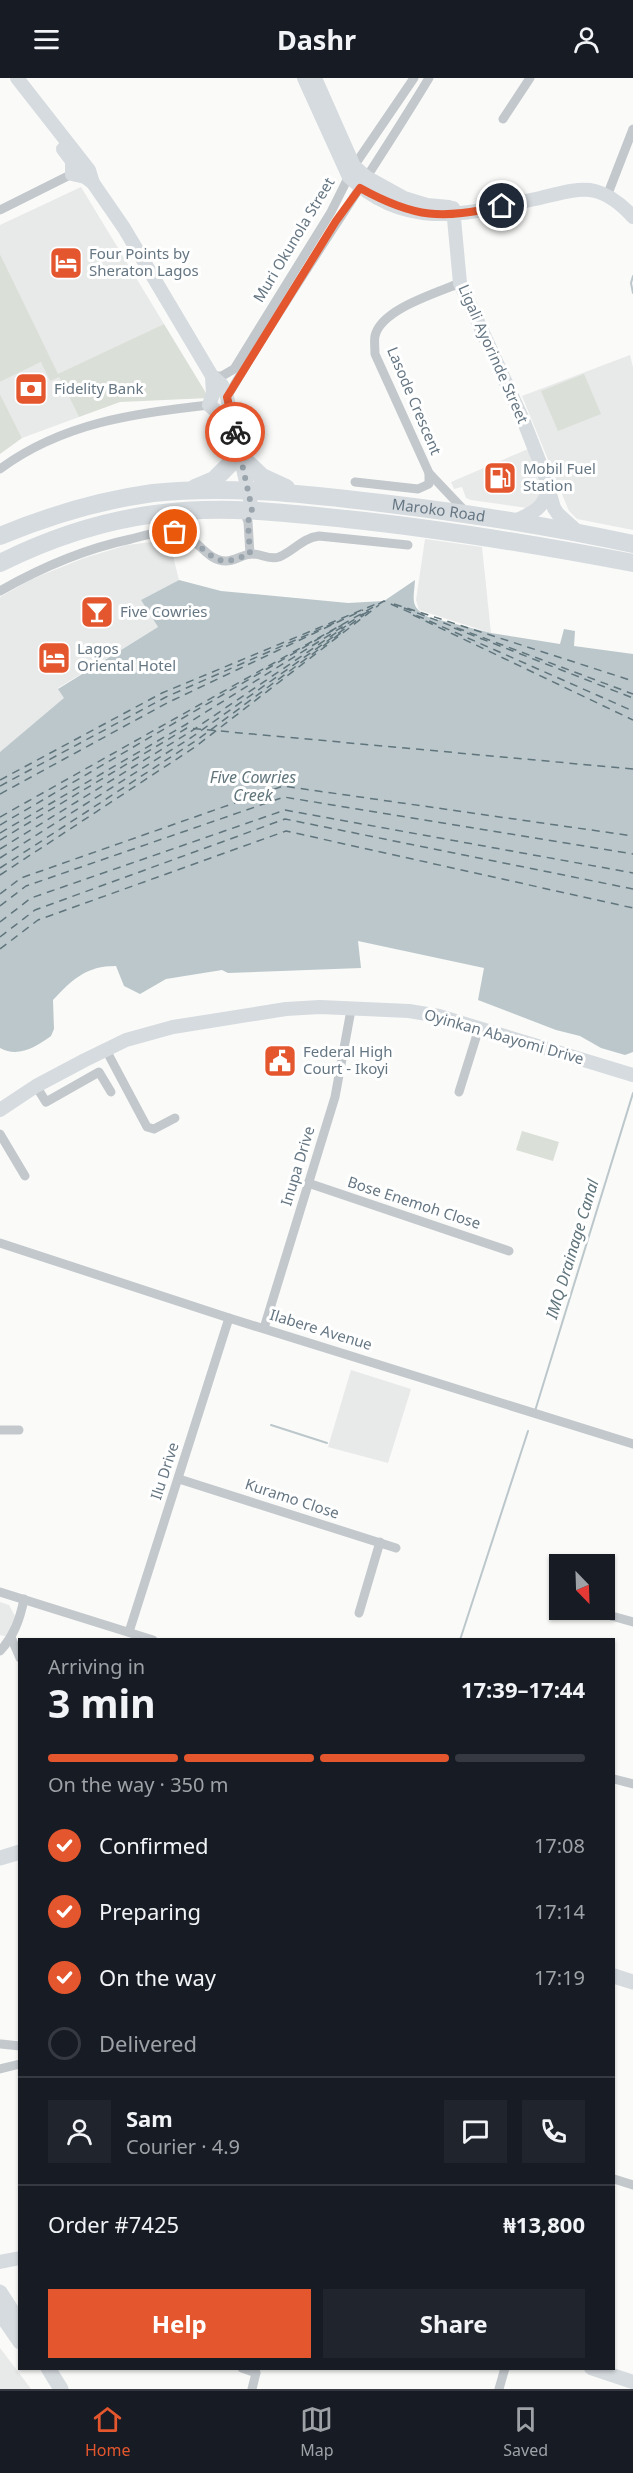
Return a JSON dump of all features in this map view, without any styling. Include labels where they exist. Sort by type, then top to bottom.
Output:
[{"type":"highway","points":[[0,536],[99,503],[154,493],[185,491],[214,480],[238,459],[270,482],[305,494]]},
{"type":"highway","name":"Maroko Road","points":[[185,491],[305,494],[466,513],[517,520],[633,544]]},
{"type":"highway","name":"Maroko Road","points":[[0,563],[78,532],[130,518],[185,511],[248,514],[461,533],[633,563]]},
{"type":"main road","points":[[0,1858],[18,1853]]},
{"type":"main road","points":[[0,1867],[18,1862]]},
{"type":"main road","points":[[615,1966],[633,1972]]},
{"type":"main road","points":[[615,1976],[633,1982]]},
{"type":"main road","points":[[0,2292],[18,2320]]},
{"type":"main road","points":[[0,2313],[18,2339]]},
{"type":"main road","points":[[37,2370],[49,2389]]},
{"type":"main road","points":[[49,2370],[61,2389]]},
{"type":"street","points":[[5,78],[72,161],[72,174]]},
{"type":"street","points":[[17,78],[89,170],[93,183],[124,228],[212,376],[222,385],[227,397],[248,514],[250,554]]},
{"type":"street","points":[[304,78],[351,171],[363,183],[402,208],[424,214],[453,212],[571,192],[594,191],[609,193],[627,200],[633,207]]},
{"type":"street","points":[[315,78],[351,171]]},
{"type":"street","name":"Muri Okunola Street","points":[[212,376],[222,376],[234,369],[332,212],[351,171],[414,78]]},
{"type":"street","name":"Muri Okunola Street","points":[[227,397],[336,221],[363,183],[429,78]]},
{"type":"street","points":[[503,119],[531,78]]},
{"type":"street","points":[[609,193],[633,129]]},
{"type":"street","points":[[0,210],[72,174],[85,177],[93,183]]},
{"type":"street","points":[[609,193],[633,217]]},
{"type":"street","name":"Ligali Ayorinde Street","points":[[453,212],[460,282],[524,422],[558,514],[578,532]]},
{"type":"street","name":"Lasode Crescent","points":[[460,282],[392,313],[382,322],[375,336],[375,354],[429,473],[466,513]]},
{"type":"street","points":[[209,405],[213,394],[212,376]]},
{"type":"street","points":[[0,469],[18,456],[52,438],[110,419],[153,411],[209,405],[219,413],[225,423],[238,459]]},
{"type":"street","name":"Lasode Crescent","points":[[356,482],[418,489],[429,484],[429,473]]},
{"type":"street","points":[[517,520],[542,505],[548,489]]},
{"type":"street","points":[[0,591],[40,569],[77,554],[154,534],[175,532],[184,534],[191,537],[214,558],[230,561],[250,554],[274,558],[284,555],[305,540],[319,536],[408,544]]},
{"type":"street","name":"Oyinkan Abayomi Drive","points":[[0,1110],[36,1086],[106,1050],[148,1033],[214,1019],[286,1009],[320,1007],[409,1011],[439,1016],[633,1075]]},
{"type":"street","name":"Inupa Drive","points":[[264,1328],[335,1097],[351,1010]]},
{"type":"street","points":[[459,1092],[479,1028]]},
{"type":"street","points":[[106,1050],[147,1126],[154,1129],[175,1118]]},
{"type":"street","points":[[36,1086],[46,1102],[99,1072],[111,1092]]},
{"type":"street","points":[[0,1134],[25,1176]]},
{"type":"street","name":"Bose Enemoh Close","points":[[308,1184],[509,1251]]},
{"type":"street","name":"Ilabere Avenue","points":[[0,1243],[229,1318],[633,1444]]},
{"type":"street","name":"Ilu Drive","points":[[129,1632],[229,1318]]},
{"type":"street","points":[[0,1430],[19,1430]]},
{"type":"street","name":"Kuramo Close","points":[[179,1479],[396,1548]]},
{"type":"street","points":[[359,1613],[380,1542]]},
{"type":"street","points":[[0,1592],[147,1638]]},
{"type":"street","points":[[0,1651],[11,1637],[20,1617],[24,1599]]},
{"type":"street","points":[[615,1617],[633,1622]]},
{"type":"street","points":[[11,1637],[18,1653]]},
{"type":"street","points":[[615,1779],[633,1784]]},
{"type":"street","points":[[1,2044],[18,2046]]},
{"type":"street","points":[[0,2069],[18,2064]]},
{"type":"street","points":[[615,2179],[633,2185]]},
{"type":"street","points":[[0,2262],[18,2258]]},
{"type":"street","points":[[248,2370],[256,2373],[252,2389]]},
{"type":"street","points":[[499,2389],[504,2370]]},
{"type":"street","points":[[597,2370],[633,2382]]},
{"type":"shaded area","name":"Four Points by Sheraton Lagos","points":[[81,187],[164,324],[58,375],[0,254],[0,225]]},
{"type":"shaded area","points":[[0,254],[58,374],[164,324],[209,398],[120,402],[79,417],[59,377],[50,381],[41,362],[0,382]]},
{"type":"shaded area","points":[[630,355],[633,367],[633,530],[577,519],[569,511],[522,396]]},
{"type":"shaded area","points":[[41,362],[59,377],[79,417],[22,438],[0,394],[0,382]]},
{"type":"shaded area","points":[[584,374],[601,414],[558,431],[541,391]]},
{"type":"shaded area","points":[[0,394],[22,438],[0,454]]},
{"type":"shaded area","name":"Mobil Fuel Station","points":[[528,449],[539,482],[541,498],[538,503],[527,508],[471,500],[466,498],[462,487],[454,489],[451,482]]},
{"type":"shaded area","points":[[425,539],[482,547],[491,633],[419,610],[416,600]]},
{"type":"shaded area","name":"Lagos Oriental Hotel","points":[[169,540],[179,580],[141,600],[158,627],[58,688],[65,698],[0,752],[0,597],[32,579],[84,558],[127,545]]},
{"type":"shaded area","points":[[522,1131],[559,1142],[553,1161],[516,1150]]},
{"type":"shaded area","points":[[351,1370],[411,1389],[388,1463],[328,1447]]},
{"type":"shaded area","points":[[0,1602],[9,1605],[15,1616],[9,1637],[0,1635]]},
{"type":"shaded area","points":[[0,2348],[22,2377],[31,2389],[0,2389]]},
{"type":"water","name":"Five Cowries Creek","points":[[179,580],[221,591],[348,603],[384,601],[415,580],[415,606],[428,617],[491,633],[560,644],[564,629],[575,631],[574,646],[633,654],[633,1052],[625,1055],[601,1048],[580,1036],[556,1030],[478,1000],[484,968],[358,941],[361,968],[228,973],[222,970],[166,979],[140,994],[124,986],[116,966],[96,968],[74,980],[53,1000],[54,1029],[51,1036],[27,1050],[13,1052],[0,1048],[0,752],[64,698],[58,689],[158,627],[141,600]]},
{"type":"waterway","points":[[633,276],[631,283],[633,293]]},
{"type":"waterway","name":"IMQ Drainage Canal","points":[[535,1411],[633,1093]]},
{"type":"waterway","points":[[271,1425],[327,1443]]},
{"type":"waterway","name":"IMQ Drainage Canal","points":[[461,1638],[528,1431]]},
{"type":"ferry route","points":[[0,817],[384,601],[633,711]]},
{"type":"ferry route","points":[[0,780],[162,693],[376,604]]},
{"type":"ferry route","points":[[394,604],[633,681]]},
{"type":"ferry route","points":[[0,875],[195,747],[379,605]]},
{"type":"ferry route","points":[[404,608],[633,694]]},
{"type":"ferry route","points":[[0,794],[167,703],[363,610]]},
{"type":"ferry route","points":[[362,615],[371,610]]},
{"type":"ferry route","points":[[0,833],[185,725],[363,614]]},
{"type":"ferry route","points":[[0,858],[192,737],[364,615]]},
{"type":"ferry route","points":[[413,615],[633,720]]},
{"type":"ferry route","points":[[0,786],[166,697],[341,620]]},
{"type":"ferry route","points":[[0,825],[342,625]]},
{"type":"ferry route","points":[[0,849],[190,732],[346,626]]},
{"type":"ferry route","points":[[454,628],[633,698]]},
{"type":"ferry route","points":[[0,868],[197,740],[342,632]]},
{"type":"ferry route","points":[[0,840],[187,728],[633,769]]},
{"type":"ferry route","points":[[0,894],[21,878],[283,786],[633,836]]},
{"type":"ferry route","points":[[0,906],[26,886],[284,797],[633,854]]},
{"type":"ferry route","points":[[0,922],[31,898],[285,810],[633,873]]},
{"type":"ferry route","points":[[0,937],[35,910],[285,819],[633,889]]},
{"type":"ferry route","points":[[0,949],[38,920],[286,831],[633,908]]},
{"type":"way so far","points":[[175,532],[191,537],[214,558],[230,561],[250,554],[248,522],[252,509],[235,432]]},
{"type":"place","name":"Four Points by Sheraton Lagos","points":[[66,263]]},
{"type":"place","name":"Fidelity Bank","points":[[31,389]]},
{"type":"place","name":"Mobil Fuel Station","points":[[500,478]]},
{"type":"place","name":"Five Cowries","points":[[97,612]]},
{"type":"place","name":"Lagos Oriental Hotel","points":[[54,658]]},
{"type":"place","name":"Federal High Court - Ikoyi","points":[[280,1061]]},
{"type":"route","points":[[235,432],[227,397],[336,221],[360,188],[402,208],[424,214],[453,216],[502,206]]}]
